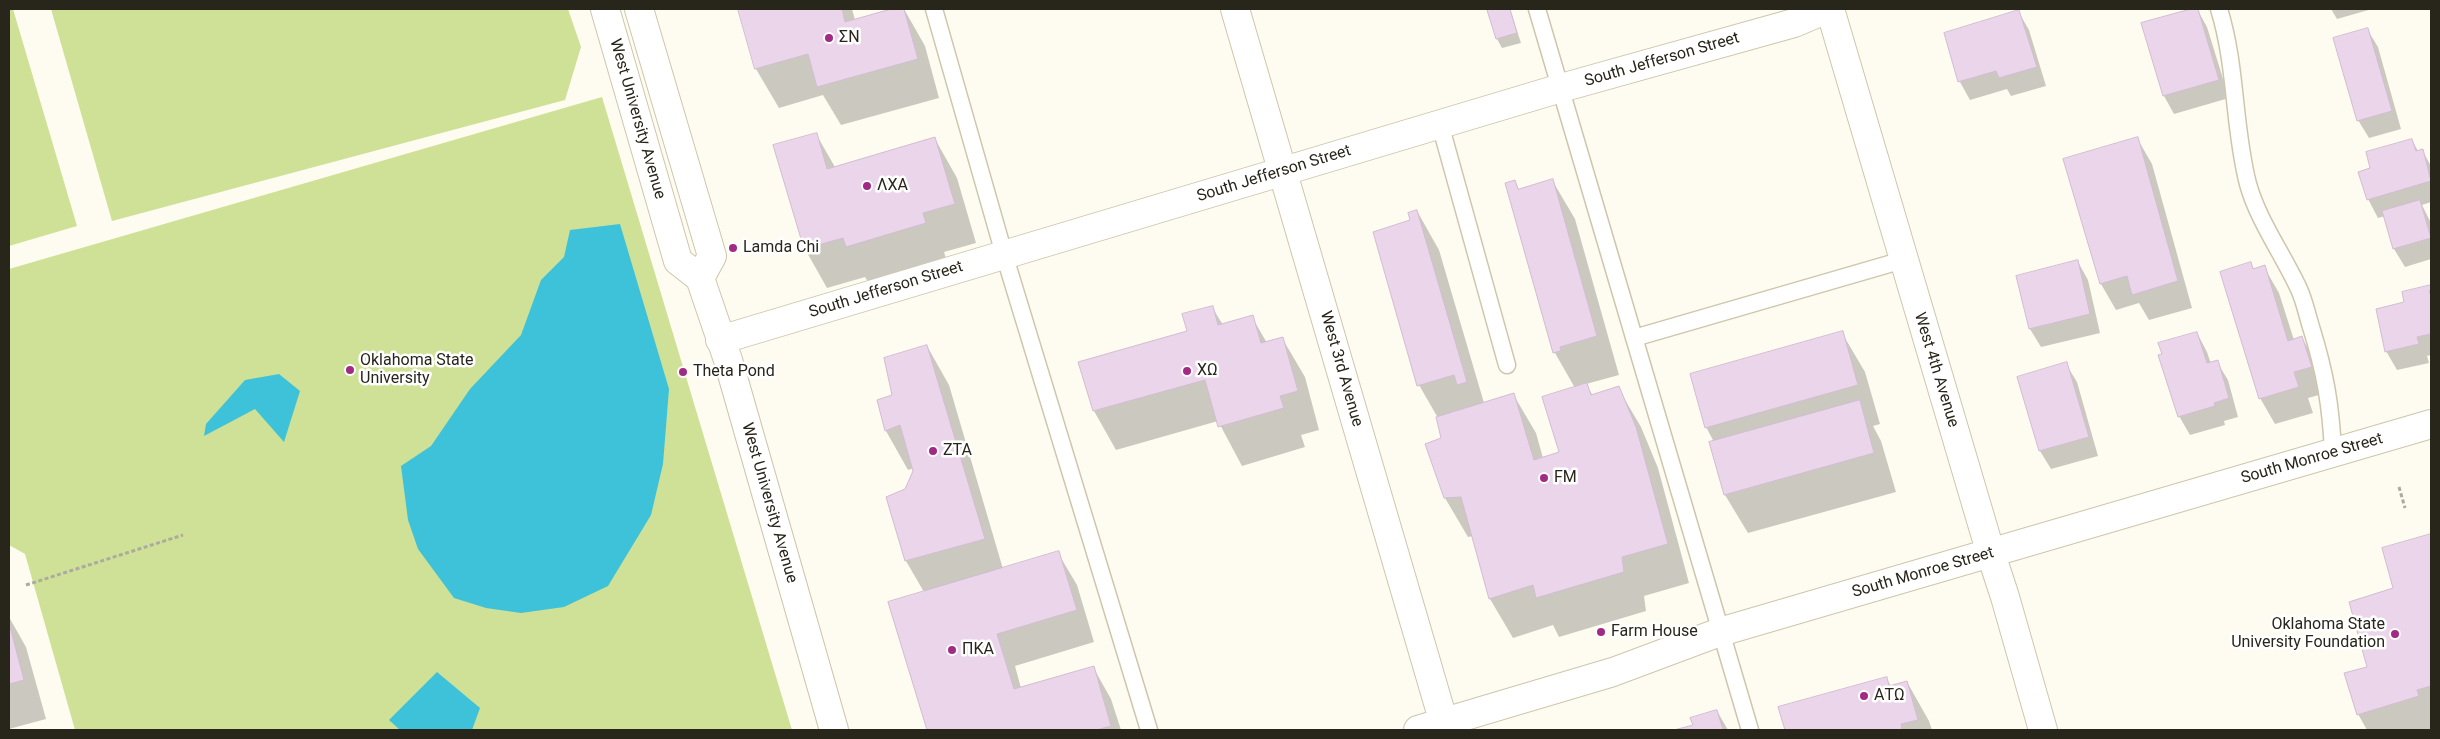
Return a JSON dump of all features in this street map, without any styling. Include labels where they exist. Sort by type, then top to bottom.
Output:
[{"type":"street","name":"West University Avenue","points":[[605,9],[678,261],[700,278],[728,360],[834,730]]},
{"type":"street","name":"West University Avenue","points":[[639,9],[712,256],[700,278]]},
{"type":"street","name":"West 3rd Avenue","points":[[1235,9],[1445,727]]},
{"type":"street","name":"South Jefferson Street","points":[[720,340],[1561,88],[1794,23],[1828,9]]},
{"type":"street","name":"West 4th Avenue","points":[[1828,9],[1991,554],[2006,597],[2043,730]]},
{"type":"street","name":"South Monroe Street","points":[[1418,730],[1445,727],[1613,672],[1720,632],[2431,424]]},
{"type":"lane","points":[[934,9],[1004,254],[1149,730]]},
{"type":"lane","points":[[1537,9],[1750,730]]},
{"type":"lane","points":[[2219,9],[2232,70],[2237,131],[2249,186],[2270,234],[2299,289],[2324,372],[2331,410],[2333,453]]},
{"type":"lane","points":[[1440,124],[1507,365]]},
{"type":"lane","points":[[1634,338],[1903,260]]},
{"type":"path","points":[[2399,487],[2405,508]]},
{"type":"path","points":[[26,585],[183,536]]},
{"type":"green space","points":[[9,9],[13,9],[77,226],[9,246]]},
{"type":"green space","points":[[51,9],[568,9],[581,47],[565,100],[112,221]]},
{"type":"green space","name":"Oklahoma State University","points":[[602,97],[792,730],[75,730],[25,554],[9,545],[9,269]]},
{"type":"water","name":"Theta Pond","points":[[620,224],[669,389],[663,464],[651,515],[608,586],[564,607],[521,613],[486,608],[454,598],[418,549],[408,520],[401,466],[431,446],[470,389],[521,335],[541,280],[564,257],[570,230]]},
{"type":"water","points":[[279,374],[300,391],[284,442],[255,409],[204,436],[206,424],[245,380]]},
{"type":"water","points":[[437,672],[480,708],[472,730],[400,730],[389,720]]},
{"type":"building","name":"ΣN","points":[[738,9],[842,9],[845,22],[891,9],[904,9],[918,59],[817,87],[808,54],[755,69]]},
{"type":"building","points":[[1510,9],[1517,33],[1496,39],[1487,10]]},
{"type":"building","points":[[2191,9],[2198,9],[2219,80],[2163,96],[2141,23]]},
{"type":"building","points":[[2019,10],[2037,67],[1999,78],[1996,71],[1958,82],[1944,33]]},
{"type":"building","points":[[2368,28],[2392,111],[2357,121],[2333,38]]},
{"type":"building","name":"ΛXA","points":[[817,133],[827,169],[935,137],[955,204],[923,213],[926,223],[846,247],[843,238],[804,249],[773,145]]},
{"type":"building","points":[[2138,137],[2178,281],[2132,295],[2127,276],[2100,284],[2063,159]]},
{"type":"building","points":[[2412,139],[2416,151],[2423,149],[2431,181],[2367,200],[2358,172],[2370,168],[2366,152]]},
{"type":"building","points":[[1553,179],[1597,336],[1560,347],[1561,351],[1553,353],[1505,183],[1515,180],[1518,189]]},
{"type":"building","points":[[2420,200],[2431,238],[2393,249],[2382,211]]},
{"type":"building","points":[[1417,210],[1467,382],[1457,385],[1454,375],[1417,386],[1373,232],[1410,220],[1408,213]]},
{"type":"building","points":[[2078,260],[2090,314],[2029,329],[2016,276]]},
{"type":"building","points":[[2251,262],[2253,269],[2265,265],[2288,341],[2302,336],[2312,367],[2294,372],[2299,387],[2259,399],[2220,272]]},
{"type":"building","points":[[2431,285],[2431,290],[2429,291],[2431,295],[2431,334],[2417,337],[2419,344],[2385,352],[2376,309],[2404,302],[2402,292]]},
{"type":"building","name":"XΩ","points":[[1213,306],[1218,325],[1253,315],[1261,343],[1283,337],[1298,391],[1280,396],[1284,408],[1218,427],[1205,380],[1093,411],[1078,362],[1187,331],[1182,314]]},
{"type":"building","points":[[1843,331],[1858,385],[1705,428],[1690,374]]},
{"type":"building","points":[[2197,332],[2207,363],[2218,360],[2229,398],[2214,403],[2215,406],[2178,417],[2158,355],[2162,354],[2158,343]]},
{"type":"building","name":"ΖΤΑ","points":[[927,345],[985,539],[905,561],[886,497],[905,489],[913,471],[900,425],[885,431],[877,400],[892,395],[884,358]]},
{"type":"building","points":[[2067,362],[2089,437],[2039,451],[2017,377]]},
{"type":"building","name":"FM","points":[[1587,383],[1591,395],[1619,386],[1636,427],[1668,544],[1622,557],[1624,572],[1536,598],[1533,585],[1489,599],[1461,497],[1444,498],[1425,444],[1441,438],[1436,417],[1514,393],[1534,460],[1559,452],[1542,397]]},
{"type":"building","points":[[1860,400],[1874,453],[1724,495],[1709,442]]},
{"type":"building","name":"Oklahoma State University Foundation","points":[[2431,534],[2431,686],[2417,690],[2419,696],[2357,715],[2344,673],[2367,667],[2349,602],[2393,588],[2382,548]]},
{"type":"building","name":"ΠΚΑ","points":[[1059,551],[1077,610],[997,634],[1014,689],[1094,666],[1111,726],[1096,730],[927,730],[888,602]]},
{"type":"building","points":[[9,623],[24,680],[9,684]]},
{"type":"building","name":"ΑTΩ","points":[[1887,677],[1889,686],[1907,681],[1918,720],[1901,724],[1902,730],[1785,730],[1778,707]]},
{"type":"building","points":[[1717,710],[1723,730],[1674,730],[1693,725],[1690,718]]},
{"type":"place","name":"ΣN","points":[[829,38]]},
{"type":"place","name":"ΛXA","points":[[867,186]]},
{"type":"place","name":"Lamda Chi","points":[[733,248]]},
{"type":"place","name":"Oklahoma State University","points":[[350,370]]},
{"type":"place","name":"XΩ","points":[[1187,371]]},
{"type":"place","name":"Theta Pond","points":[[683,372]]},
{"type":"place","name":"ΖΤΑ","points":[[933,451]]},
{"type":"place","name":"FM","points":[[1544,478]]},
{"type":"place","name":"Farm House","points":[[1601,632]]},
{"type":"place","name":"Oklahoma State University Foundation","points":[[2395,634]]},
{"type":"place","name":"ΠΚΑ","points":[[952,650]]},
{"type":"place","name":"ΑTΩ","points":[[1864,696]]}]
